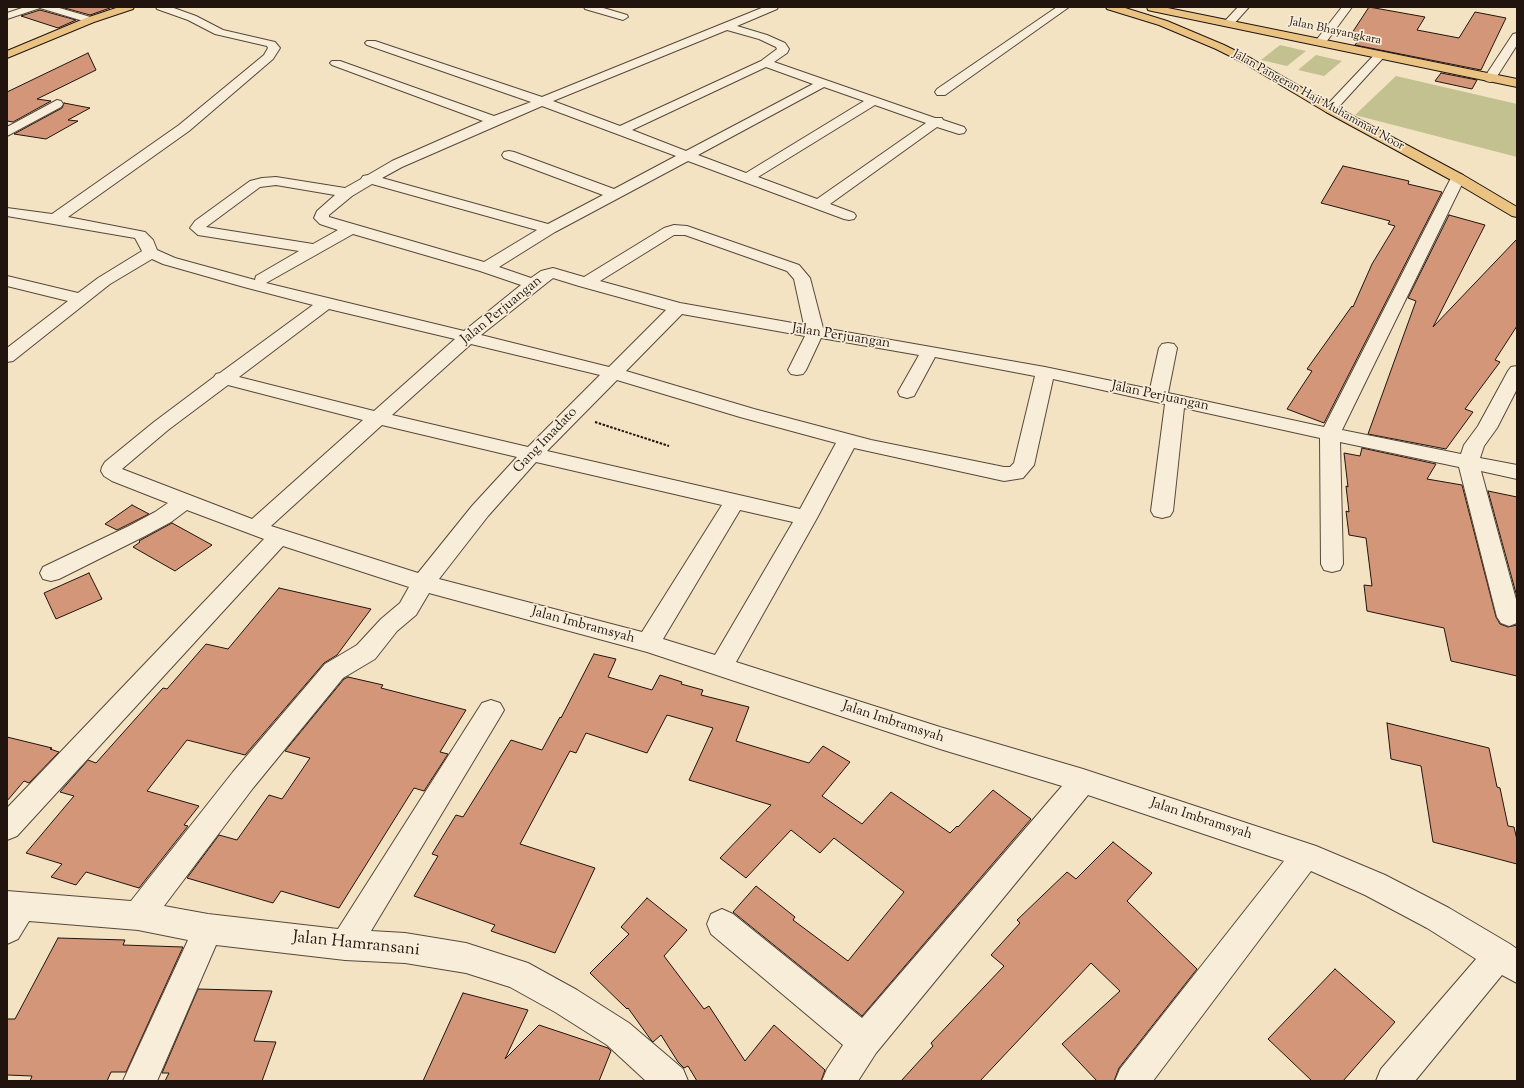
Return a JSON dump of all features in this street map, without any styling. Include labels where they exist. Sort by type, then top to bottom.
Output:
[{"type":"main road","points":[[7,55],[90,20],[129,7]]},
{"type":"main road","name":"Jalan Pangeran Haji Muhammad Noor","points":[[1111,7],[1163,23],[1220,47],[1274,75],[1330,109],[1458,178],[1517,213]]},
{"type":"main road","name":"Jalan Bhayangkara","points":[[1147,7],[1517,83]]},
{"type":"street","points":[[7,16],[36,7]]},
{"type":"street","points":[[45,7],[90,20]]},
{"type":"street","points":[[54,219],[184,128],[269,57],[274,48],[271,44],[219,32],[192,18],[161,7]]},
{"type":"street","points":[[589,7],[623,17]]},
{"type":"street","points":[[533,284],[486,268],[325,221],[322,218],[322,214],[347,193],[368,179],[397,164],[494,121],[544,102],[773,7]]},
{"type":"street","points":[[941,92],[1064,7]]},
{"type":"street","points":[[1228,24],[1244,7]]},
{"type":"street","points":[[1320,42],[1348,7]]},
{"type":"street","points":[[620,131],[765,63],[781,53],[783,49],[781,45],[763,37],[727,26]]},
{"type":"street","points":[[1490,78],[1517,36]]},
{"type":"street","points":[[371,43],[544,102],[685,156],[849,216]]},
{"type":"street","points":[[1330,109],[1380,55]]},
{"type":"street","points":[[1503,57],[1517,60]]},
{"type":"street","points":[[336,63],[494,121]]},
{"type":"street","points":[[765,63],[821,84],[937,121],[959,130]]},
{"type":"street","points":[[486,268],[550,229],[613,194],[821,84]]},
{"type":"street","points":[[747,178],[873,101]]},
{"type":"street","points":[[7,132],[57,104]]},
{"type":"street","points":[[818,204],[937,121]]},
{"type":"street","points":[[509,155],[613,194]]},
{"type":"street","points":[[1332,564],[1330,434],[1458,178]]},
{"type":"street","points":[[368,179],[550,229]]},
{"type":"street","points":[[314,249],[203,232],[198,228],[200,224],[255,184],[262,182],[276,181],[347,193]]},
{"type":"street","points":[[7,212],[140,235],[145,240],[151,253],[169,260],[250,284],[613,373],[747,413],[848,440],[1004,474],[1016,473],[1024,465],[1045,372]]},
{"type":"street","points":[[262,279],[351,229]]},
{"type":"street","points":[[585,283],[669,231],[687,231],[793,268],[802,278],[815,332],[797,370]]},
{"type":"street","points":[[7,357],[104,281],[151,253]]},
{"type":"street","name":"Jalan Perjuangan","points":[[252,527],[467,338],[546,274],[553,273],[678,308],[756,323],[930,351],[1045,372],[1330,434],[1517,472]]},
{"type":"street","points":[[7,281],[82,299]]},
{"type":"street","points":[[223,378],[326,303]]},
{"type":"street","name":"Gang Imadato","points":[[138,916],[243,780],[334,672],[366,652],[389,625],[408,608],[423,583],[480,511],[532,453],[678,308]]},
{"type":"street","points":[[1162,511],[1168,348]]},
{"type":"street","points":[[906,392],[930,351]]},
{"type":"street","points":[[1509,617],[1468,462],[1474,445],[1487,428],[1517,371]]},
{"type":"street","points":[[223,378],[377,418],[806,518]]},
{"type":"street","name":"Jalan Imbramsyah","points":[[223,378],[161,426],[112,467],[111,471],[120,476],[279,537],[423,583],[648,643],[940,738],[1083,781],[1306,855],[1375,885],[1438,918],[1508,961]]},
{"type":"street","points":[[721,666],[806,518],[848,440]]},
{"type":"street","points":[[51,573],[137,531],[163,517],[185,501]]},
{"type":"street","points":[[648,643],[735,501]]},
{"type":"street","points":[[7,827],[279,537]]},
{"type":"street","points":[[345,945],[491,710]]},
{"type":"street","points":[[839,1081],[864,1040],[1083,781]]},
{"type":"street","points":[[1132,1081],[1306,855]]},
{"type":"street","name":"Jalan Hamransani","points":[[12,913],[138,916],[208,929],[345,945],[405,948],[466,958],[517,974],[566,1001],[618,1034],[670,1081]]},
{"type":"street","points":[[722,924],[864,1040]]},
{"type":"street","points":[[140,1081],[208,929]]},
{"type":"street","points":[[1393,1081],[1508,961]]},
{"type":"path","points":[[571,414],[669,446]]},
{"type":"shaded area","points":[[1280,45],[1306,51],[1287,66],[1261,60]]},
{"type":"shaded area","points":[[1316,55],[1342,61],[1324,76],[1298,70]]},
{"type":"shaded area","points":[[1396,76],[1517,104],[1517,157],[1355,115]]},
{"type":"building","points":[[61,7],[110,7],[110,8],[90,15]]},
{"type":"building","points":[[1369,7],[1425,17],[1417,30],[1459,38],[1475,12],[1506,18],[1481,70],[1355,45],[1362,35],[1352,33]]},
{"type":"building","points":[[40,10],[76,20],[58,28],[21,16]]},
{"type":"building","points":[[88,53],[96,70],[37,99],[51,101],[13,122],[7,121],[7,92]]},
{"type":"building","points":[[1441,73],[1477,80],[1472,89],[1435,81]]},
{"type":"building","points":[[64,103],[90,108],[68,120],[78,121],[46,139],[14,134],[62,108]]},
{"type":"building","points":[[1343,166],[1409,181],[1408,184],[1442,192],[1324,423],[1287,409],[1312,371],[1307,369],[1352,306],[1353,307],[1372,264],[1395,226],[1388,224],[1390,221],[1321,203]]},
{"type":"building","points":[[1449,215],[1485,225],[1433,327],[1517,239],[1517,326],[1495,360],[1500,362],[1465,409],[1473,412],[1446,449],[1368,434],[1416,301],[1408,298]]},
{"type":"building","points":[[1362,448],[1436,464],[1427,479],[1462,485],[1496,617],[1500,624],[1508,627],[1517,625],[1517,676],[1451,661],[1444,628],[1367,611],[1364,585],[1372,586],[1366,538],[1349,535],[1346,511],[1349,512],[1346,486],[1348,487],[1344,453],[1360,456]]},
{"type":"building","points":[[1488,491],[1517,497],[1517,597]]},
{"type":"building","points":[[132,505],[149,514],[117,530],[105,524]]},
{"type":"building","points":[[172,523],[212,545],[175,571],[133,547],[140,542],[139,541]]},
{"type":"building","points":[[89,573],[102,599],[56,619],[44,593]]},
{"type":"building","points":[[279,588],[371,609],[337,655],[324,663],[245,755],[187,740],[147,791],[199,806],[184,825],[188,826],[139,888],[86,872],[76,885],[51,877],[62,864],[26,853],[74,796],[60,792],[88,760],[96,763],[163,688],[167,689],[206,644],[228,649]]},
{"type":"building","points":[[594,654],[616,659],[608,677],[652,690],[660,675],[682,682],[681,684],[703,690],[701,695],[749,707],[736,741],[809,763],[823,746],[850,762],[822,796],[862,824],[891,792],[950,833],[957,826],[958,827],[993,790],[1031,819],[862,1016],[733,912],[756,886],[795,917],[793,920],[848,961],[904,892],[834,838],[820,853],[791,830],[746,878],[720,858],[771,805],[689,780],[713,728],[667,715],[647,753],[586,733],[576,753],[570,751],[520,844],[595,868],[555,953],[491,931],[495,925],[414,896],[438,856],[432,854],[456,815],[463,817],[511,740],[542,750],[560,717],[561,718]]},
{"type":"building","points":[[348,677],[383,685],[381,688],[466,710],[440,752],[448,754],[424,791],[414,788],[339,908],[281,891],[273,903],[187,878],[219,835],[237,840],[269,795],[282,799],[310,758],[285,751],[344,679]]},
{"type":"building","points":[[1387,723],[1489,748],[1497,787],[1500,788],[1508,826],[1514,827],[1517,840],[1517,864],[1433,842],[1421,766],[1391,759]]},
{"type":"building","points":[[7,737],[52,748],[50,749],[59,752],[29,783],[24,781],[7,801]]},
{"type":"building","points":[[1113,842],[1152,873],[1127,901],[1197,969],[1119,1068],[1114,1081],[1097,1081],[1062,1044],[1120,991],[1091,963],[980,1081],[901,1081],[933,1046],[931,1043],[1004,966],[991,955],[1020,923],[1017,920],[1067,872],[1076,879]]},
{"type":"building","points":[[647,898],[687,930],[664,956],[704,1009],[709,1006],[745,1061],[774,1025],[825,1070],[821,1081],[697,1081],[688,1066],[684,1068],[678,1062],[661,1035],[653,1042],[651,1040],[628,1008],[627,1009],[590,973],[629,934],[621,927]]},
{"type":"building","points":[[58,938],[125,940],[123,945],[183,947],[126,1072],[111,1072],[107,1081],[30,1081],[32,1076],[7,1075],[7,1019],[15,1019]]},
{"type":"building","points":[[1335,969],[1395,1022],[1343,1081],[1312,1081],[1268,1039]]},
{"type":"building","points":[[198,989],[272,991],[254,1041],[276,1042],[262,1081],[165,1081],[169,1073],[162,1073]]},
{"type":"building","points":[[463,993],[528,1010],[505,1059],[539,1025],[608,1048],[611,1051],[599,1081],[423,1081]]}]
